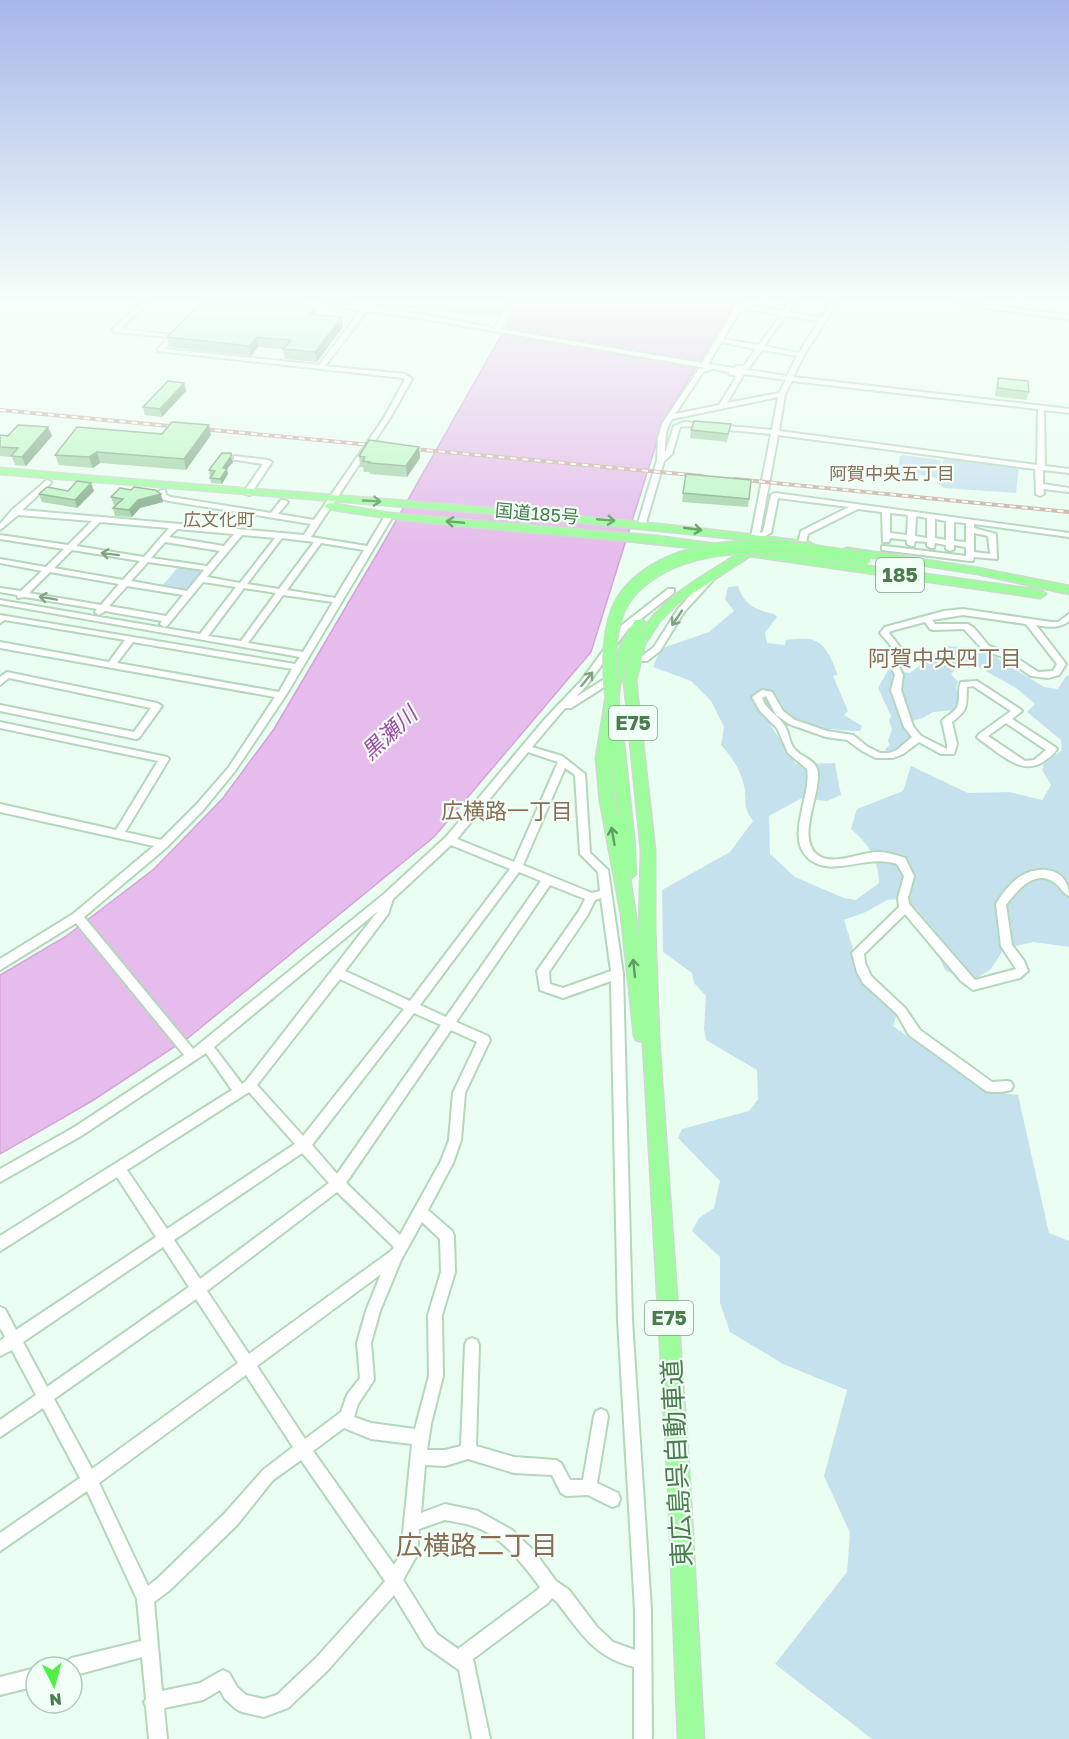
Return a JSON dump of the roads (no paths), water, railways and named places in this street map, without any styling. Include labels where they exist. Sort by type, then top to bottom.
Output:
[{"type":"highway","name":"国道185号","points":[[0,471],[330,502],[391,516],[639,537],[732,556],[747,553],[1069,597]]},
{"type":"highway","name":"国道185号","points":[[0,478],[284,502],[401,502],[638,523],[885,552],[1069,590]]},
{"type":"highway","points":[[747,553],[755,537]]},
{"type":"highway","points":[[671,591],[732,556],[755,537]]},
{"type":"highway","points":[[629,914],[620,727],[624,623],[639,592],[656,578],[689,560],[740,551],[785,552],[1069,590]]},
{"type":"highway","name":"E75","points":[[647,928],[648,850],[630,681],[635,656],[646,630],[665,608],[732,556]]},
{"type":"highway","points":[[863,561],[1069,597]]},
{"type":"highway","name":"E75","points":[[629,914],[607,801],[604,745],[614,684],[626,647],[644,616],[671,591]]},
{"type":"highway","points":[[620,727],[647,928]]},
{"type":"highway","name":"東広島呉自動車道","points":[[629,914],[658,1151]]},
{"type":"highway","name":"東広島呉自動車道","points":[[647,928],[691,1739]]},
{"type":"street","points":[[306,538],[393,409],[406,385]]},
{"type":"street","points":[[638,523],[661,460],[661,438],[665,424],[691,385]]},
{"type":"street","points":[[721,407],[735,385]]},
{"type":"street","points":[[786,385],[774,432],[755,537],[767,533],[775,495],[950,519],[992,534],[994,557],[950,543],[886,535]]},
{"type":"street","points":[[851,385],[1069,411]]},
{"type":"street","points":[[671,417],[782,394]]},
{"type":"street","points":[[1041,407],[1040,490],[1069,490]]},
{"type":"street","points":[[661,460],[668,454],[676,426],[686,424],[774,432],[1069,471]]},
{"type":"street","points":[[237,458],[268,462],[247,493]]},
{"type":"street","points":[[0,528],[47,482]]},
{"type":"street","points":[[162,492],[162,496],[169,499],[317,523]]},
{"type":"street","points":[[273,516],[284,502]]},
{"type":"street","points":[[802,544],[804,533],[857,506]]},
{"type":"street","points":[[886,510],[885,552],[970,559],[970,526]]},
{"type":"street","points":[[15,512],[306,538],[370,549]]},
{"type":"street","points":[[911,547],[912,514]]},
{"type":"street","points":[[0,965],[79,919],[163,844],[200,807],[232,769],[391,516]]},
{"type":"street","points":[[931,516],[931,550]]},
{"type":"street","points":[[12,605],[99,519]]},
{"type":"street","points":[[950,519],[950,552]]},
{"type":"street","points":[[93,619],[176,526]]},
{"type":"street","points":[[970,526],[1069,535]]},
{"type":"street","points":[[159,630],[240,532]]},
{"type":"street","points":[[202,637],[280,536]]},
{"type":"street","points":[[0,537],[210,569]]},
{"type":"street","points":[[164,539],[225,549]]},
{"type":"street","points":[[243,644],[319,540]]},
{"type":"street","points":[[644,659],[657,649],[692,598],[732,556]]},
{"type":"street","points":[[0,561],[189,594]]},
{"type":"street","points":[[202,579],[339,601]]},
{"type":"street","points":[[0,590],[168,619]]},
{"type":"street","points":[[0,1176],[77,1132],[189,1053],[207,1046],[388,897],[450,840],[548,722],[584,683],[625,627],[671,591]]},
{"type":"street","points":[[0,602],[304,655]]},
{"type":"street","points":[[1006,719],[1052,749],[1051,751],[1036,763],[1023,764],[982,737],[1006,719],[1017,711],[981,687],[968,683],[962,688],[963,705],[960,712],[947,722],[951,752],[944,752],[918,738],[909,727],[896,690],[899,675],[893,663],[896,646],[884,633],[888,629],[963,612],[1059,624],[1069,616]]},
{"type":"street","points":[[0,620],[3,617],[297,668]]},
{"type":"street","points":[[927,619],[933,627],[965,626],[969,628],[981,645],[1006,655],[1032,674],[1041,676],[1056,673],[1062,664],[1029,622]]},
{"type":"street","points":[[111,665],[131,639]]},
{"type":"street","points":[[0,645],[281,694]]},
{"type":"street","points":[[0,682],[7,675],[158,706],[136,736],[0,708]]},
{"type":"street","points":[[548,722],[606,682]]},
{"type":"street","points":[[918,738],[900,752],[890,756],[879,756],[865,749],[850,737],[826,734],[792,722],[779,713],[769,694],[762,693],[757,697],[762,708],[783,731],[791,753],[809,763],[813,768],[811,804],[803,826],[804,843],[811,855],[823,862],[840,862],[879,855],[902,861],[909,876],[903,898],[906,907],[973,985],[1016,975],[1022,970],[1007,946],[1002,904],[1022,881],[1033,874],[1046,873],[1059,878],[1069,892]]},
{"type":"street","points":[[0,725],[164,759],[118,834]]},
{"type":"street","points":[[526,748],[563,762],[580,774],[585,854],[603,870],[617,974],[625,1320],[643,1610],[641,1660],[643,1739]]},
{"type":"street","points":[[7,1344],[304,1144],[413,1006],[517,867],[563,762]]},
{"type":"street","points":[[0,808],[163,844]]},
{"type":"street","points":[[450,840],[591,897],[607,893]]},
{"type":"street","points":[[0,1428],[198,1288],[338,1184],[548,879]]},
{"type":"street","points":[[0,1244],[120,1170],[245,1088],[338,974],[384,911],[388,897]]},
{"type":"street","points":[[591,897],[543,971],[544,987],[563,993],[617,974]]},
{"type":"street","points":[[906,907],[858,953],[865,976],[873,988],[902,1012],[910,1029],[916,1034],[990,1087],[1007,1086]]},
{"type":"street","points":[[79,919],[189,1053]]},
{"type":"street","points":[[145,1598],[164,1584],[231,1519],[268,1475],[347,1417],[352,1400],[368,1380],[364,1342],[373,1311],[399,1251],[447,1163],[455,1140],[459,1093],[484,1040],[338,974]]},
{"type":"street","points":[[207,1046],[245,1088],[304,1144],[399,1251]]},
{"type":"street","points":[[120,1170],[303,1449],[394,1580],[431,1640],[467,1665],[481,1739]]},
{"type":"street","points":[[153,1702],[203,1691],[223,1679],[231,1693],[242,1703],[264,1708],[282,1702],[322,1665],[387,1592],[410,1555],[418,1457],[436,1376],[435,1315],[448,1272],[447,1236],[421,1212]]},
{"type":"street","points":[[0,1542],[90,1480],[399,1251]]},
{"type":"street","points":[[0,1314],[7,1344],[45,1396],[90,1480],[145,1598],[158,1739]]},
{"type":"street","points":[[468,1450],[472,1345]]},
{"type":"street","points":[[589,1487],[601,1416]]},
{"type":"street","points":[[342,1420],[371,1431],[421,1437]]},
{"type":"street","points":[[418,1457],[445,1458],[468,1450],[514,1465],[556,1468],[567,1488],[589,1487],[612,1499]]},
{"type":"street","points":[[412,1524],[445,1512],[478,1519],[506,1536],[528,1557],[550,1587],[563,1596],[591,1633],[607,1648],[624,1656],[641,1660]]},
{"type":"street","points":[[459,1659],[542,1597],[550,1587]]},
{"type":"street","points":[[84,1664],[148,1647]]},
{"type":"street","points":[[0,1686],[24,1680]]},
{"type":"water","name":"黒瀬川","points":[[473,385],[685,385],[664,419],[591,652],[434,837],[188,1038],[92,1101],[0,1154],[0,975],[65,937],[154,869],[223,798],[274,729]]},
{"type":"railway","points":[[0,410],[382,446]]},
{"type":"railway","points":[[403,448],[702,476]]},
{"type":"railway","points":[[735,479],[1069,512]]},
{"type":"district","name":"阿賀中央五丁目","points":[[892,474]]},
{"type":"district","name":"広文化町","points":[[219,520]]},
{"type":"district","name":"阿賀中央四丁目","points":[[945,658]]},
{"type":"district","name":"広横路一丁目","points":[[507,811]]},
{"type":"district","name":"広横路二丁目","points":[[477,1546]]}]
